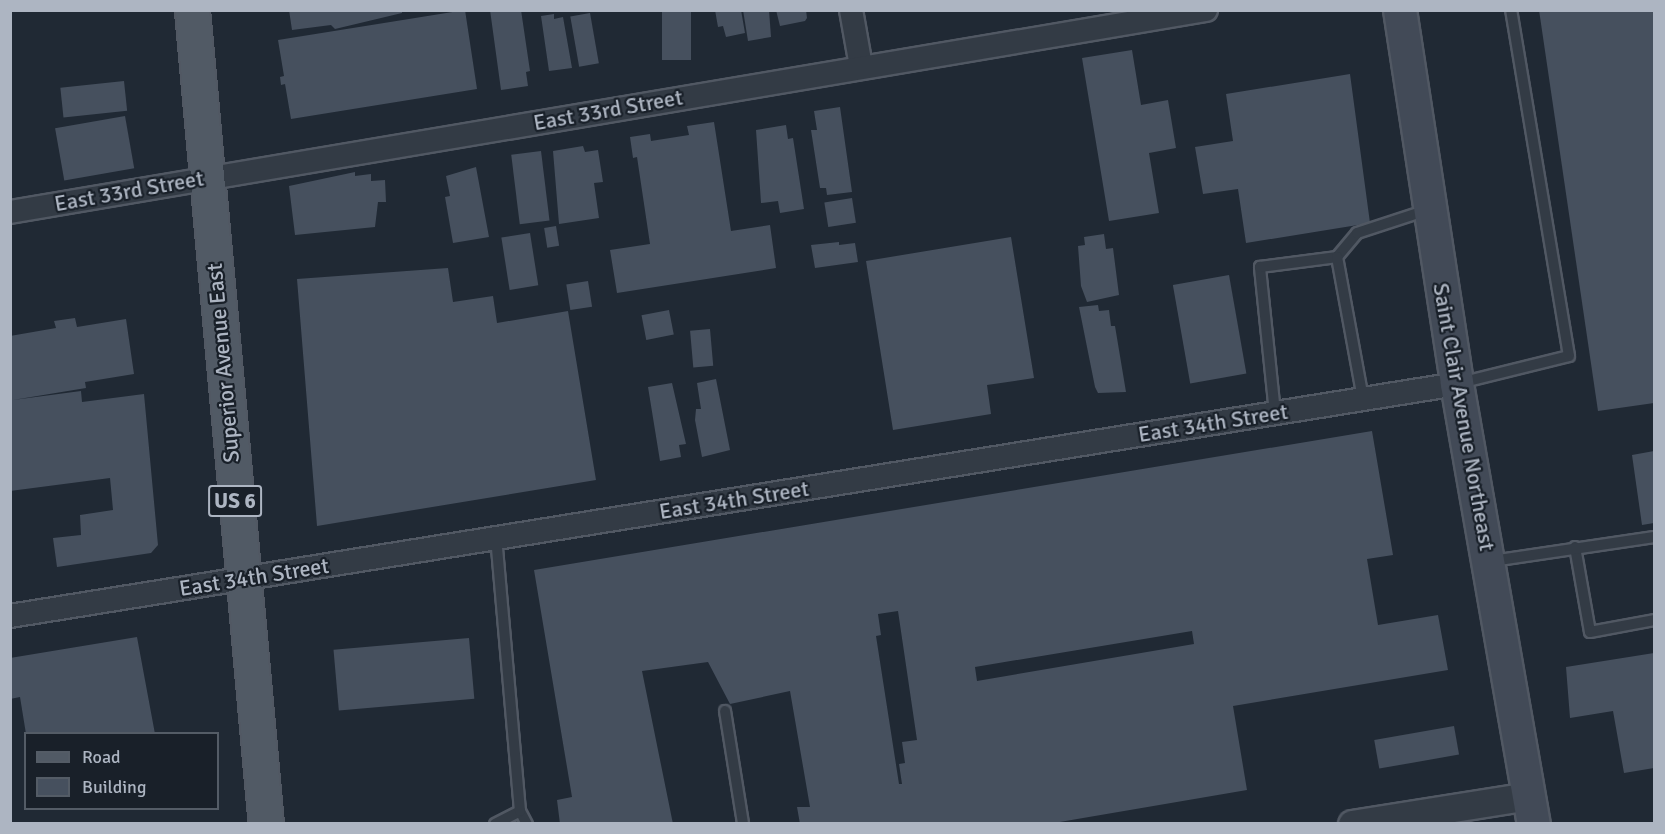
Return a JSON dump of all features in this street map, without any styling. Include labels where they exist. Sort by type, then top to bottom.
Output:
[{"type":"main road","name":"Superior Avenue East","points":[[192,10],[266,824]]},
{"type":"main road","name":"Saint Clair Avenue Northeast","points":[[1400,10],[1457,384],[1532,810]]},
{"type":"street","points":[[851,10],[861,66]]},
{"type":"street","name":"East 33rd Street","points":[[10,212],[1154,15],[1206,10]]},
{"type":"street","name":"East 34th Street","points":[[10,616],[1457,384]]},
{"type":"street","points":[[1358,823],[1532,810]]},
{"type":"lane","points":[[1457,384],[1569,356],[1511,10]]},
{"type":"lane","points":[[1275,413],[1260,267],[1337,256],[1357,233],[1430,209]]},
{"type":"lane","points":[[1337,256],[1363,399]]},
{"type":"lane","points":[[496,537],[520,811],[527,824]]},
{"type":"lane","points":[[1489,561],[1654,537]]},
{"type":"lane","points":[[1575,547],[1590,632],[1654,620]]},
{"type":"lane","points":[[725,711],[743,824]]},
{"type":"lane","points":[[495,824],[520,811]]},
{"type":"building","points":[[289,10],[402,10],[402,13],[335,29],[331,25],[292,30]]},
{"type":"building","points":[[465,10],[477,89],[291,119],[285,84],[281,85],[280,77],[284,76],[278,40]]},
{"type":"building","points":[[490,10],[521,10],[530,71],[526,72],[528,86],[501,90]]},
{"type":"building","points":[[662,10],[691,10],[691,60],[662,60]]},
{"type":"building","points":[[715,10],[741,10],[745,33],[726,37],[723,26],[718,27]]},
{"type":"building","points":[[743,10],[769,10],[771,37],[748,41]]},
{"type":"building","points":[[776,10],[806,10],[807,18],[805,21],[780,26]]},
{"type":"building","points":[[1539,10],[1654,10],[1654,403],[1598,411]]},
{"type":"building","points":[[590,13],[599,63],[579,67],[570,16]]},
{"type":"building","points":[[554,14],[554,19],[563,17],[572,68],[549,71],[541,16]]},
{"type":"building","points":[[1132,50],[1141,105],[1168,100],[1176,148],[1149,153],[1159,213],[1109,221],[1082,58]]},
{"type":"building","points":[[1350,74],[1370,223],[1246,243],[1238,189],[1203,194],[1195,147],[1233,141],[1226,94]]},
{"type":"building","points":[[124,81],[127,111],[63,118],[60,88]]},
{"type":"building","points":[[840,107],[852,192],[827,195],[826,188],[820,188],[811,130],[817,130],[814,111]]},
{"type":"building","points":[[125,116],[134,168],[64,181],[55,128]]},
{"type":"building","points":[[714,122],[731,231],[770,225],[776,268],[617,293],[610,250],[650,244],[637,157],[633,158],[630,137],[650,134],[651,141],[689,135],[687,126]]},
{"type":"building","points":[[786,125],[788,139],[793,138],[804,209],[780,213],[778,201],[761,203],[756,130]]},
{"type":"building","points":[[583,146],[585,152],[598,150],[603,182],[594,183],[599,218],[559,224],[553,151]]},
{"type":"building","points":[[541,151],[550,220],[520,224],[511,155]]},
{"type":"building","points":[[476,167],[489,237],[453,243],[445,197],[450,196],[446,176]]},
{"type":"building","points":[[355,172],[355,176],[371,174],[371,181],[385,180],[386,202],[378,202],[375,227],[295,235],[289,186]]},
{"type":"building","points":[[852,198],[856,223],[828,227],[824,202]]},
{"type":"building","points":[[556,226],[559,246],[547,248],[544,228]]},
{"type":"building","points":[[530,233],[538,285],[510,290],[501,238]]},
{"type":"building","points":[[1104,234],[1106,249],[1113,248],[1119,295],[1087,302],[1081,286],[1078,246],[1085,245],[1084,237]]},
{"type":"building","points":[[1011,237],[1034,378],[987,385],[991,414],[893,430],[866,261]]},
{"type":"building","points":[[839,242],[839,245],[855,243],[858,262],[815,268],[811,245]]},
{"type":"building","points":[[448,268],[453,302],[493,296],[497,323],[568,311],[596,480],[317,526],[297,279]]},
{"type":"building","points":[[1229,275],[1246,373],[1190,383],[1173,285]]},
{"type":"building","points":[[588,281],[592,307],[570,310],[566,284]]},
{"type":"building","points":[[1098,305],[1099,311],[1109,310],[1111,326],[1115,326],[1126,392],[1098,393],[1095,387],[1079,307]]},
{"type":"building","points":[[669,310],[674,335],[646,340],[642,315]]},
{"type":"building","points":[[75,318],[77,327],[126,319],[134,374],[85,382],[86,388],[13,400],[81,391],[82,402],[144,394],[158,545],[151,553],[57,567],[53,538],[81,535],[80,515],[113,510],[110,478],[10,491],[10,336],[56,328],[54,321]]},
{"type":"building","points":[[710,329],[713,366],[693,368],[690,331]]},
{"type":"building","points":[[716,379],[730,450],[702,457],[695,420],[696,409],[701,409],[697,383]]},
{"type":"building","points":[[672,383],[686,444],[679,445],[681,457],[660,461],[648,387]]},
{"type":"building","points":[[1372,431],[1393,555],[1367,559],[1378,625],[1438,615],[1448,670],[1233,706],[1247,790],[1048,824],[800,824],[797,807],[810,807],[790,691],[730,704],[708,662],[642,671],[673,824],[560,824],[557,800],[572,797],[534,570]],"holes":[[[898,611],[917,740],[902,742],[905,763],[899,764],[902,784],[899,784],[876,636],[881,635],[878,614]],[[1192,631],[1194,644],[977,681],[975,667]]]},
{"type":"building","points":[[1654,451],[1654,523],[1642,525],[1632,455]]},
{"type":"building","points":[[137,637],[155,732],[26,732],[20,697],[10,699],[10,658]]},
{"type":"building","points":[[469,638],[474,699],[339,711],[334,650]]},
{"type":"building","points":[[1654,653],[1654,768],[1624,773],[1613,711],[1570,718],[1566,667]]},
{"type":"building","points":[[1454,726],[1459,755],[1379,769],[1374,740]]}]
